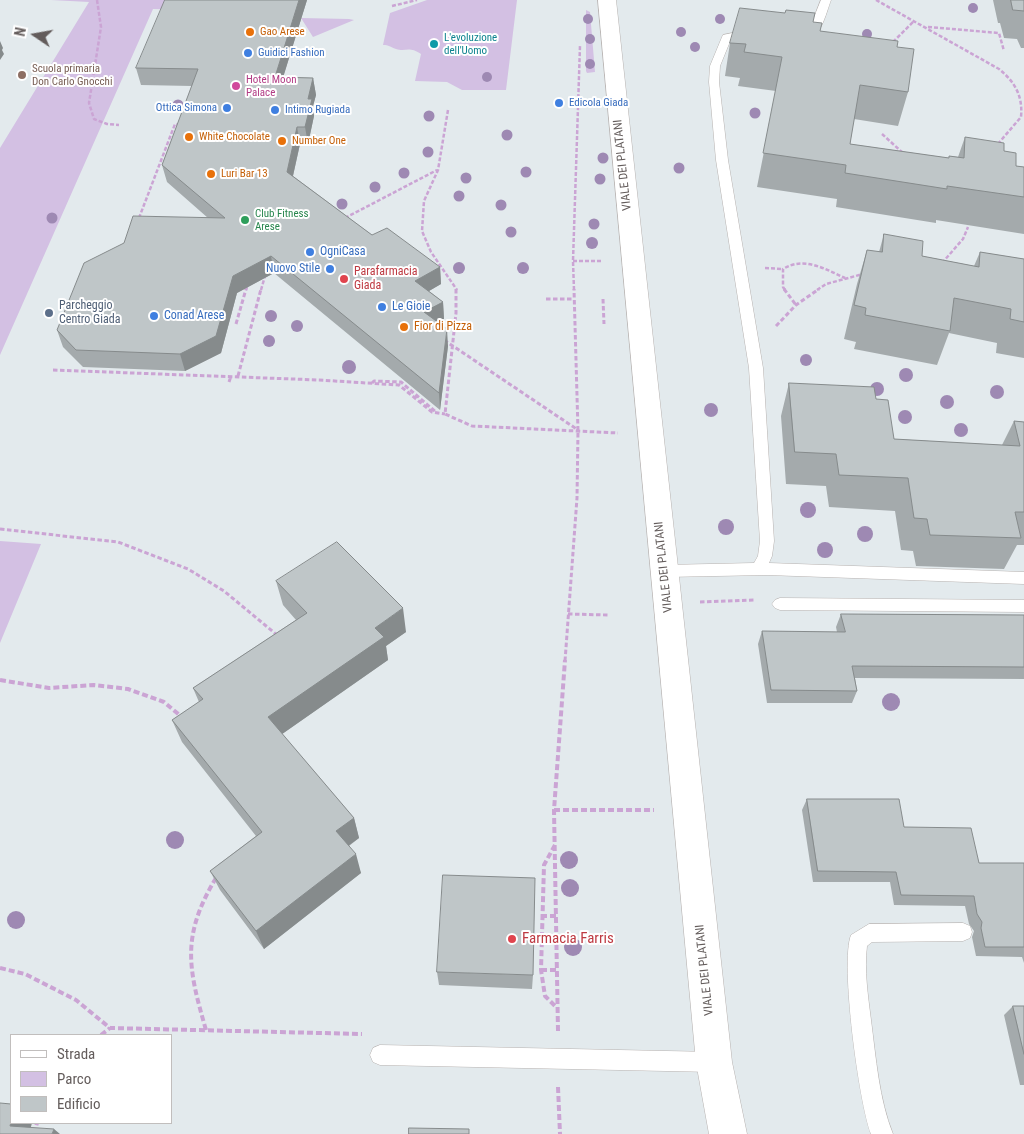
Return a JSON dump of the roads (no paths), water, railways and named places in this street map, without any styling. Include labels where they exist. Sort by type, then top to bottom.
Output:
[{"type":"street","name":"VIALE DEI PLATANI","points":[[607,0],[714,1062],[728,1134]]},
{"type":"lane","points":[[792,38],[802,39],[812,34],[826,0]]},
{"type":"lane","points":[[758,569],[765,556],[767,541],[756,368],[722,160],[714,82],[715,66],[727,37],[737,35],[765,36]]},
{"type":"lane","points":[[665,571],[758,569],[1024,578]]},
{"type":"lane","points":[[780,604],[1024,606]]},
{"type":"lane","points":[[883,1134],[880,1131],[873,1105],[855,956],[858,941],[869,933],[964,932]]},
{"type":"lane","points":[[380,1054],[714,1062]]},
{"type":"place","name":"Gao Arese","points":[[250,32]]},
{"type":"place","name":"L'evoluzione dell'Uomo","points":[[434,44]]},
{"type":"place","name":"Guidici Fashion","points":[[248,53]]},
{"type":"place","name":"Scuola primaria Don Carlo Gnocchi","points":[[22,75]]},
{"type":"place","name":"Hotel Moon Palace","points":[[236,86]]},
{"type":"place","name":"Edicola Giada","points":[[559,103]]},
{"type":"place","name":"Ottica Simona","points":[[227,108]]},
{"type":"place","name":"Intimo Rugiada","points":[[275,110]]},
{"type":"place","name":"White Chocolate","points":[[189,137]]},
{"type":"place","name":"Number One","points":[[282,141]]},
{"type":"place","name":"Luri Bar 13","points":[[211,174]]},
{"type":"place","name":"Club Fitness Arese","points":[[245,220]]},
{"type":"place","name":"OgniCasa","points":[[310,252]]},
{"type":"place","name":"Nuovo Stile","points":[[330,269]]},
{"type":"place","name":"Parafarmacia Giada","points":[[344,279]]},
{"type":"place","name":"Le Gioie","points":[[382,307]]},
{"type":"place","name":"Parcheggio Centro Giada","points":[[49,313]]},
{"type":"place","name":"Conad Arese","points":[[154,316]]},
{"type":"place","name":"Fior di Pizza","points":[[404,327]]},
{"type":"place","name":"Farmacia Farris","points":[[512,939]]}]
